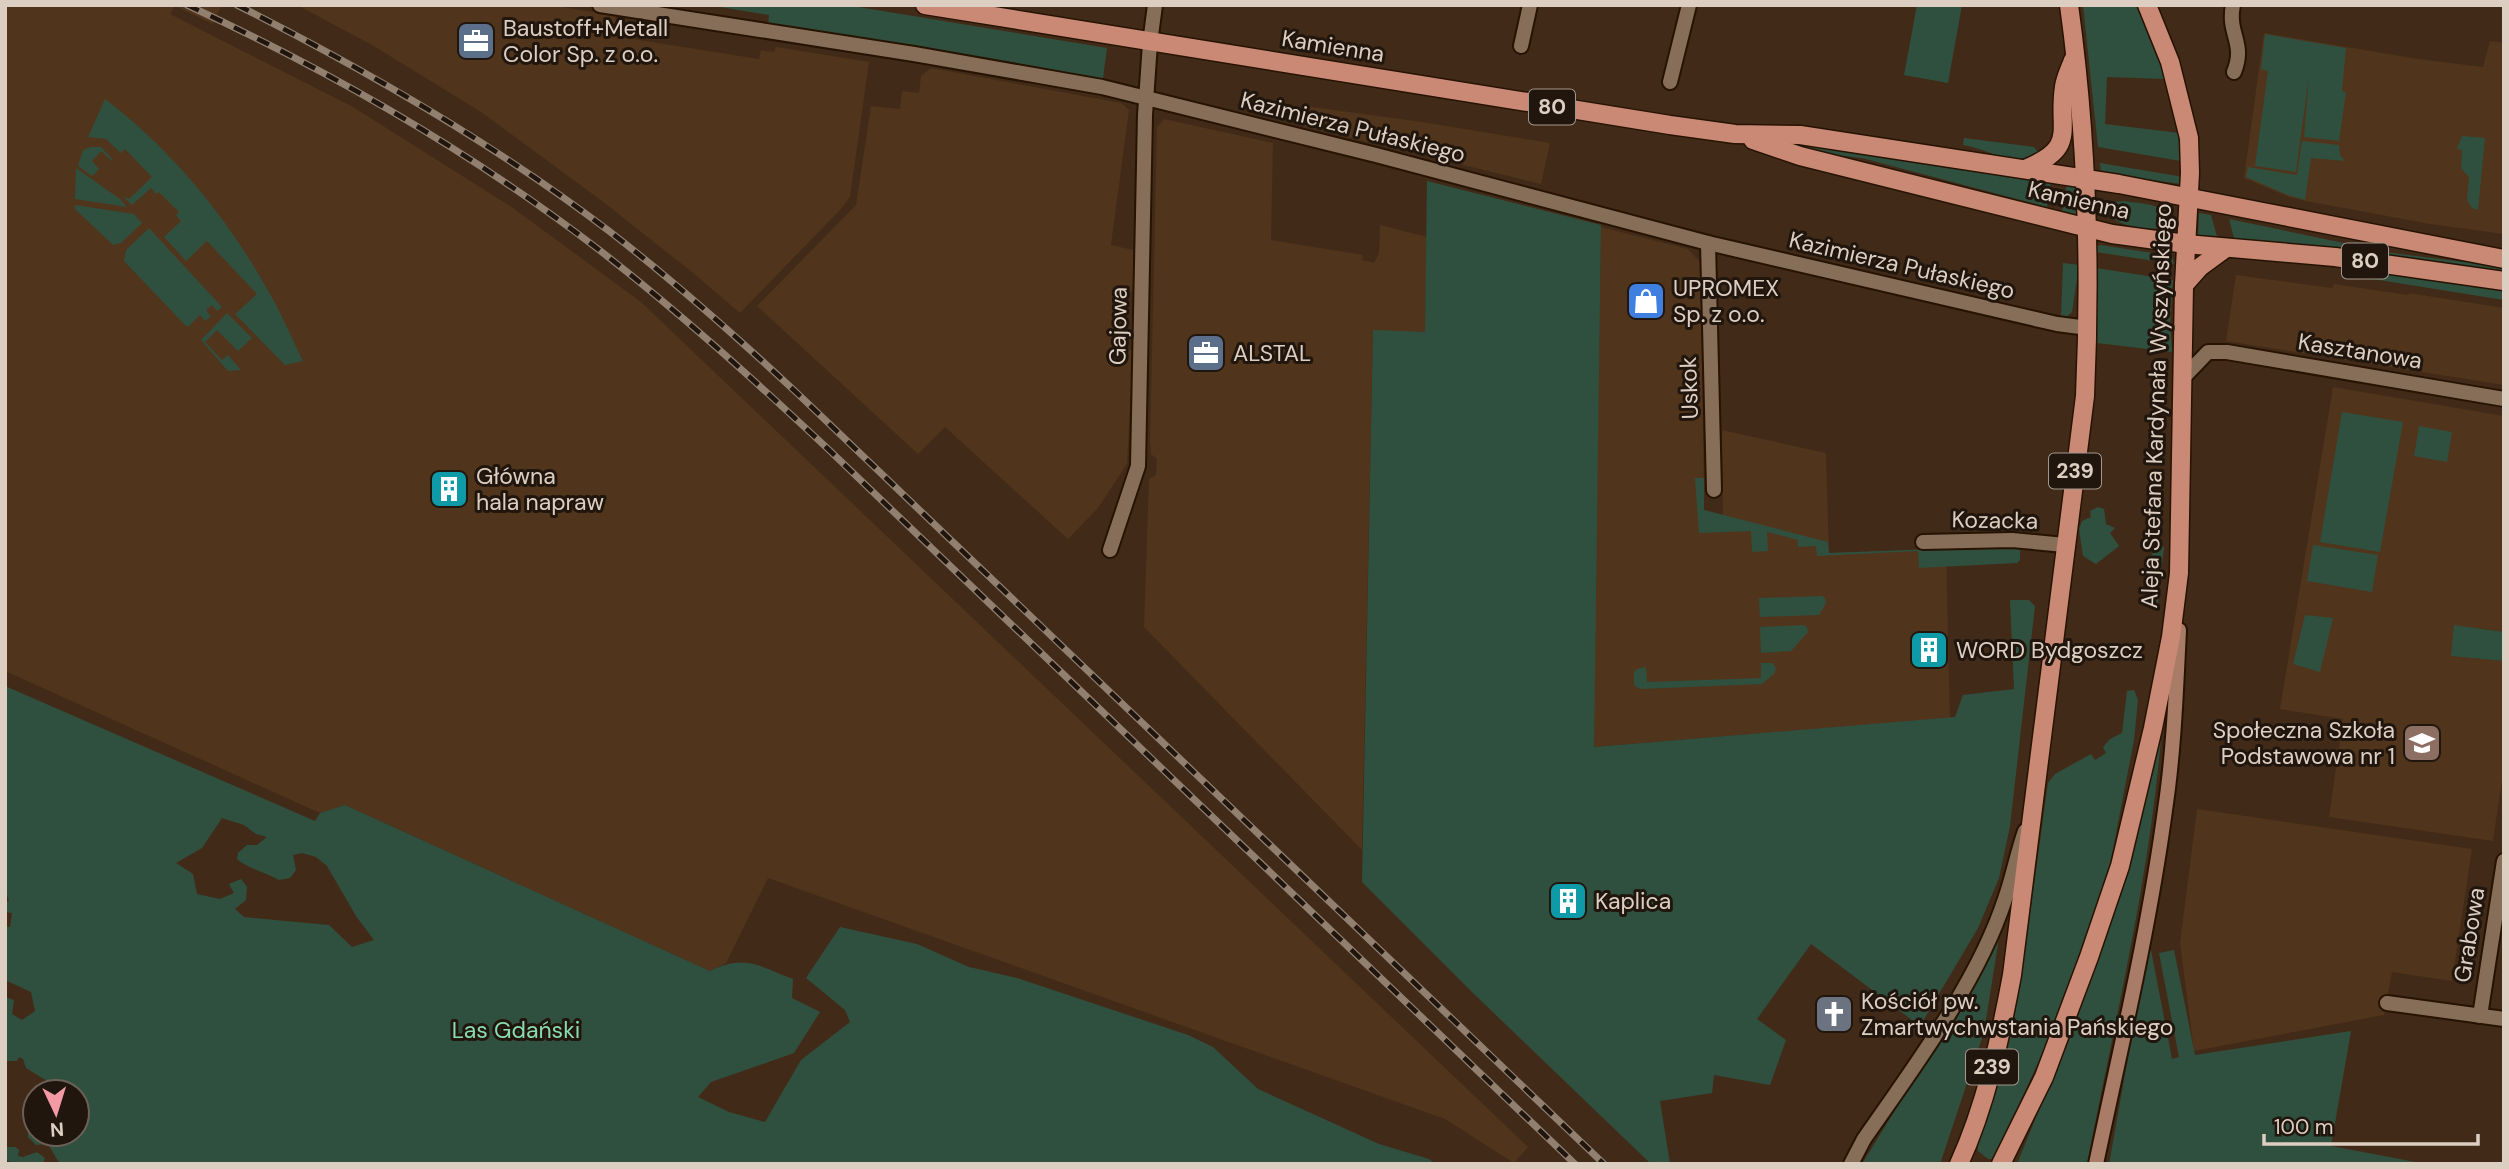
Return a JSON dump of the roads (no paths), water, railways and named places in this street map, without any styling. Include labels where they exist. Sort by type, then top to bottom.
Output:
[{"type":"main road","name":"Kamienna","points":[[925,5],[1150,43],[1735,134],[1800,135],[2025,169],[2504,259]]},
{"type":"main road","name":"239","points":[[1963,1161],[2005,1014],[2023,905],[2031,814],[2085,396],[2088,328],[2086,179],[2069,5]]},
{"type":"main road","name":"Aleja Stefana Kardynała Wyszyńskiego","points":[[2001,1164],[2044,1077],[2090,957],[2120,866],[2153,728],[2171,637],[2179,573],[2189,138],[2179,92],[2161,36],[2147,5]]},
{"type":"main road","points":[[2025,169],[2048,158],[2060,143],[2064,121],[2064,87],[2075,53]]},
{"type":"main road","name":"Kamienna","points":[[1735,134],[1800,156],[2088,230],[2186,244],[2335,257],[2504,281]]},
{"type":"main road","points":[[2184,285],[2200,267],[2226,248]]},
{"type":"street","name":"Kazimierza Pułaskiego","points":[[600,5],[914,54],[1146,97],[1708,243],[2057,324],[2088,328]]},
{"type":"street","points":[[1150,43],[1156,5]]},
{"type":"street","points":[[1521,46],[1530,5]]},
{"type":"street","points":[[1670,82],[1689,5]]},
{"type":"street","points":[[2233,5],[2230,23],[2240,55],[2234,72]]},
{"type":"street","name":"Gajowa","points":[[1110,550],[1138,466],[1146,97],[1150,43]]},
{"type":"street","name":"Uskok","points":[[1708,243],[1714,490]]},
{"type":"street","name":"Kasztanowa","points":[[2183,378],[2208,352],[2227,352],[2504,399]]},
{"type":"street","name":"Kozacka","points":[[1923,542],[2012,540],[2065,545]]},
{"type":"street","points":[[2096,1164],[2146,924],[2166,809],[2175,715],[2179,573]]},
{"type":"street","points":[[1851,1164],[1864,1139],[1957,998],[1981,953],[2005,899],[2031,814]]},
{"type":"street","name":"Grabowa","points":[[2480,1016],[2504,862]]},
{"type":"street","points":[[2387,1003],[2504,1019]]},
{"type":"railway","points":[[187,5],[347,86],[450,147],[550,213],[657,297],[827,448],[1575,1164]]},
{"type":"railway","points":[[237,5],[333,55],[474,138],[609,231],[682,290],[798,394],[1604,1164]]},
{"type":"place","name":"Baustoff+Metall Color Sp. z o.o.","points":[[476,41]]},
{"type":"place","name":"UPROMEX Sp. z o.o.","points":[[1646,301]]},
{"type":"place","name":"ALSTAL","points":[[1206,353]]},
{"type":"place","name":"Główna hala napraw","points":[[449,489]]},
{"type":"place","name":"WORD Bydgoszcz","points":[[1929,650]]},
{"type":"place","name":"Społeczna Szkoła Podstawowa nr 1","points":[[2422,743]]},
{"type":"place","name":"Kaplica","points":[[1568,901]]},
{"type":"place","name":"Kościół pw. Zmartwychwstania Pańskiego","points":[[1834,1014]]},
{"type":"park label","name":"Las Gdański","points":[[516,1030]]}]
